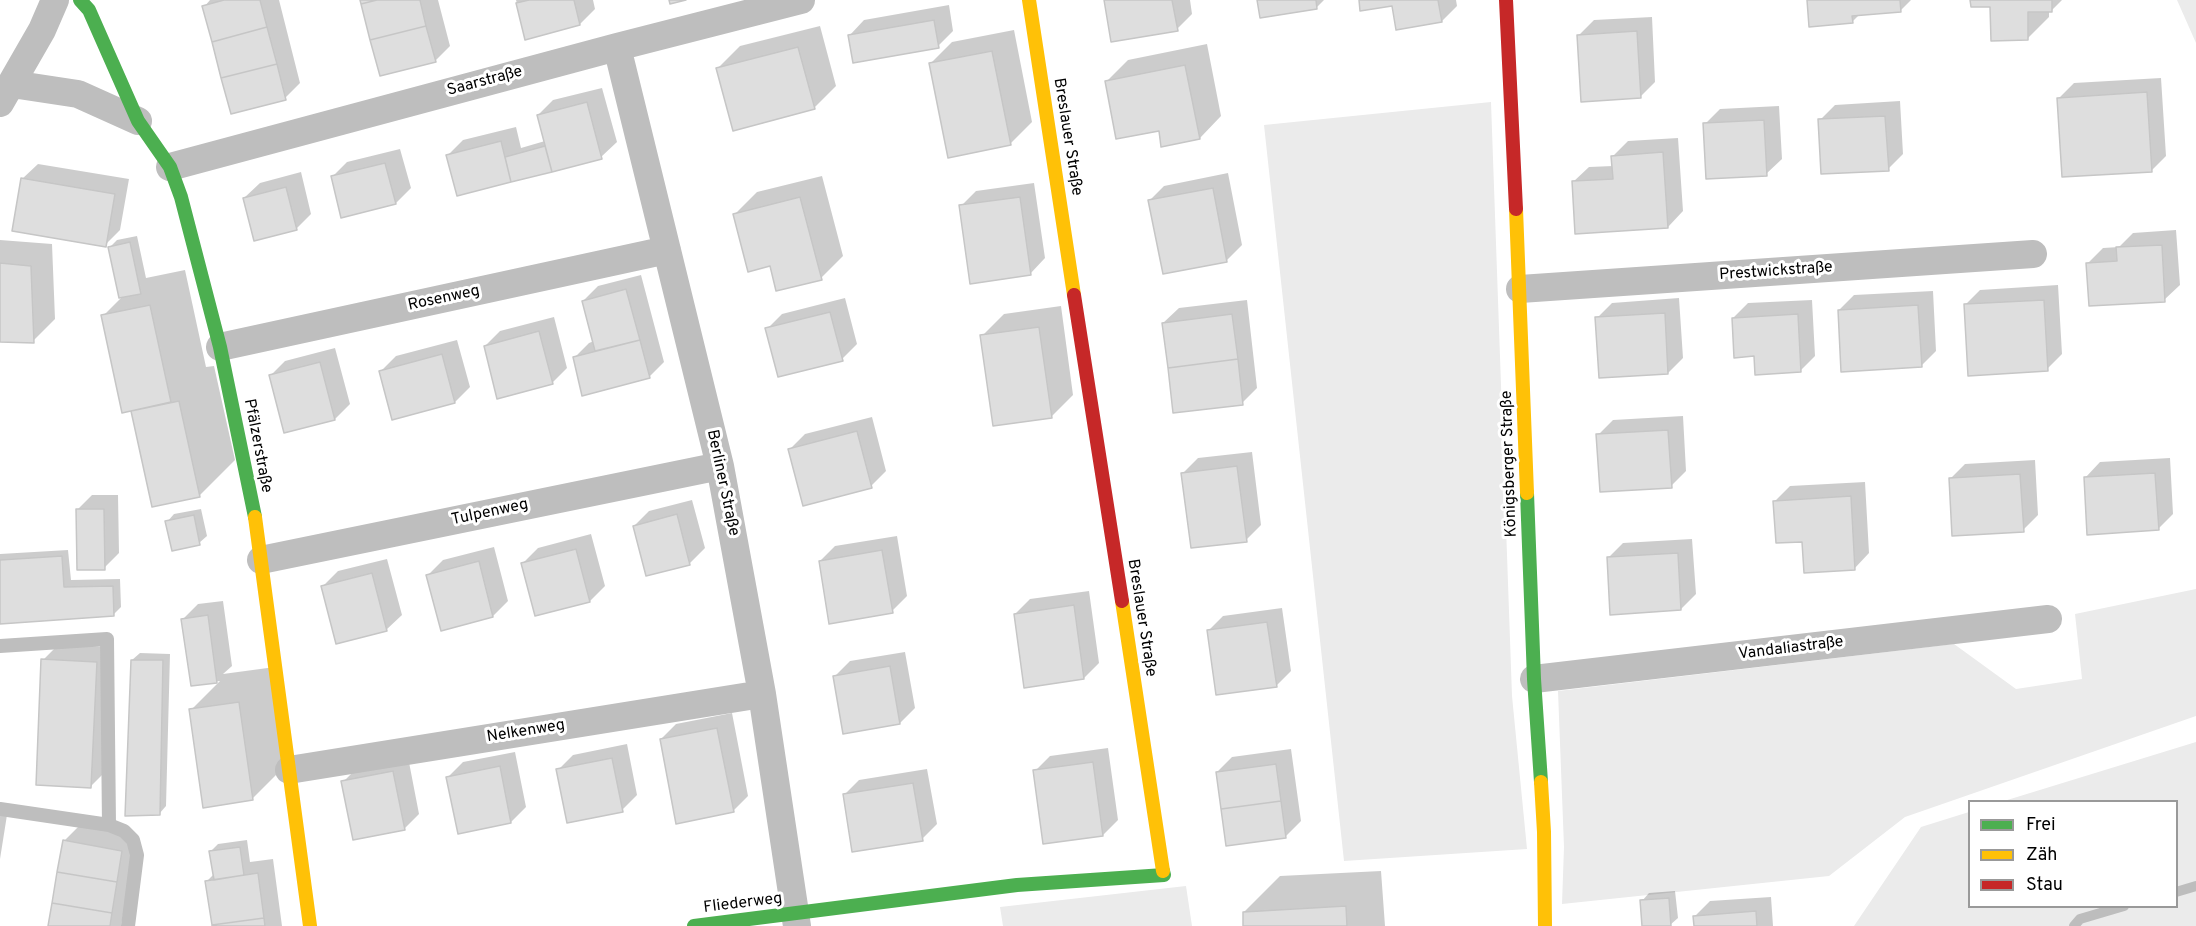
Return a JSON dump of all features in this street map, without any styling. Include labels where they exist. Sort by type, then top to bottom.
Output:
[{"type":"street","points":[[54,0],[42,30],[6,94],[78,94],[138,121]]},
{"type":"street","name":"Pfälzerstraße","points":[[80,0],[88,10],[138,121],[170,167],[181,197],[220,347],[255,517],[310,926]]},
{"type":"street","name":"Saarstraße","points":[[170,167],[801,0]]},
{"type":"street","name":"Breslauer Straße","points":[[797,920],[1017,885],[1164,875],[1029,0]]},
{"type":"street","name":"Königsberger Straße","points":[[1506,0],[1520,289],[1534,679],[1544,832],[1545,926]]},
{"type":"street","name":"Berliner Straße","points":[[617,47],[720,466],[762,694],[797,920]]},
{"type":"street","name":"Rosenweg","points":[[220,347],[667,250]]},
{"type":"street","name":"Prestwickstraße","points":[[1520,289],[2033,254]]},
{"type":"street","name":"Tulpenweg","points":[[261,560],[720,466]]},
{"type":"street","name":"Vandaliastraße","points":[[1534,679],[2048,619]]},
{"type":"street","name":"Nelkenweg","points":[[289,770],[762,694]]},
{"type":"street","name":"Fliederweg","points":[[694,926],[797,920]]},
{"type":"lane","points":[[0,646],[107,639],[109,825]]},
{"type":"lane","points":[[0,809],[109,825],[124,831],[134,840],[137,855],[128,926]]},
{"type":"shaded area","points":[[2177,0],[2196,0],[2196,43]]},
{"type":"shaded area","points":[[1491,102],[1512,696],[1527,849],[1344,861],[1264,125]]},
{"type":"shaded area","points":[[2196,589],[2196,716],[1905,817],[1829,876],[1562,904],[1564,847],[1558,691],[1954,644],[2016,689],[2082,679],[2075,614]]},
{"type":"shaded area","points":[[2196,742],[2196,926],[1854,926],[1921,827],[1968,812],[1968,908],[2178,908],[2178,800],[2007,800]]},
{"type":"shaded area","points":[[1186,886],[1192,926],[1003,926],[1000,907]]},
{"type":"building","points":[[224,0],[260,0],[267,27],[212,42],[202,6]]},
{"type":"building","points":[[360,0],[377,0],[361,4]]},
{"type":"building","points":[[377,0],[420,0],[426,26],[370,40],[361,4]]},
{"type":"building","points":[[529,0],[574,0],[580,25],[525,40],[516,3]]},
{"type":"building","points":[[669,0],[686,0],[670,4]]},
{"type":"building","points":[[1104,0],[1172,0],[1178,31],[1111,42]]},
{"type":"building","points":[[1257,0],[1316,0],[1317,9],[1260,18]]},
{"type":"building","points":[[1359,0],[1438,0],[1442,22],[1396,30],[1392,6],[1360,11]]},
{"type":"building","points":[[1807,0],[1900,0],[1901,12],[1852,16],[1853,23],[1809,27]]},
{"type":"building","points":[[1970,0],[2052,0],[2052,12],[2028,12],[2028,40],[1991,41],[1990,7],[1971,7]]},
{"type":"building","points":[[934,20],[939,48],[853,63],[848,35]]},
{"type":"building","points":[[426,26],[436,62],[380,76],[370,40]]},
{"type":"building","points":[[267,27],[277,64],[221,78],[212,42]]},
{"type":"building","points":[[1637,31],[1641,98],[1581,102],[1577,35]]},
{"type":"building","points":[[798,47],[815,109],[733,131],[716,68]]},
{"type":"building","points":[[992,51],[1011,145],[948,158],[929,63]]},
{"type":"building","points":[[277,64],[286,100],[231,114],[221,78]]},
{"type":"building","points":[[1185,65],[1200,139],[1161,147],[1159,131],[1116,139],[1105,81]]},
{"type":"building","points":[[2147,92],[2152,172],[2062,177],[2057,98]]},
{"type":"building","points":[[587,102],[602,159],[552,172],[537,115]]},
{"type":"building","points":[[1885,116],[1889,171],[1821,174],[1818,119]]},
{"type":"building","points":[[1764,120],[1767,176],[1706,179],[1703,123]]},
{"type":"building","points":[[501,141],[511,182],[457,196],[446,155]]},
{"type":"building","points":[[545,146],[552,172],[511,182],[505,157]]},
{"type":"building","points":[[1663,152],[1668,228],[1575,234],[1572,181],[1613,179],[1611,156]]},
{"type":"building","points":[[385,163],[396,204],[341,218],[331,176]]},
{"type":"building","points":[[21,178],[115,194],[106,247],[12,231]]},
{"type":"building","points":[[286,187],[297,230],[254,241],[243,198]]},
{"type":"building","points":[[1213,188],[1227,262],[1163,274],[1148,200]]},
{"type":"building","points":[[800,197],[822,280],[776,291],[770,266],[748,272],[733,214]]},
{"type":"building","points":[[1020,197],[1031,275],[970,284],[959,205]]},
{"type":"building","points":[[130,242],[141,294],[119,298],[108,247]]},
{"type":"building","points":[[2162,245],[2165,302],[2089,306],[2086,263],[2117,261],[2116,247]]},
{"type":"building","points":[[0,263],[31,266],[34,343],[0,342]]},
{"type":"building","points":[[626,289],[640,340],[595,351],[582,301]]},
{"type":"building","points":[[2044,300],[2048,371],[1968,376],[1964,304]]},
{"type":"building","points":[[150,305],[171,402],[122,413],[101,315]]},
{"type":"building","points":[[1918,305],[1922,367],[1841,372],[1838,310]]},
{"type":"building","points":[[830,312],[843,361],[778,377],[765,328]]},
{"type":"building","points":[[1665,313],[1668,374],[1599,378],[1595,317]]},
{"type":"building","points":[[1232,314],[1238,359],[1168,368],[1162,323]]},
{"type":"building","points":[[1798,314],[1801,372],[1755,375],[1754,356],[1734,358],[1732,318]]},
{"type":"building","points":[[1039,327],[1052,418],[993,426],[980,335]]},
{"type":"building","points":[[539,331],[553,384],[497,399],[484,346]]},
{"type":"building","points":[[640,340],[650,378],[582,396],[573,357]]},
{"type":"building","points":[[442,354],[455,403],[392,420],[379,371]]},
{"type":"building","points":[[1238,359],[1243,405],[1173,413],[1168,368]]},
{"type":"building","points":[[320,362],[335,420],[284,433],[269,375]]},
{"type":"building","points":[[179,401],[200,497],[152,507],[131,411]]},
{"type":"building","points":[[1668,430],[1672,488],[1600,492],[1596,434]]},
{"type":"building","points":[[857,431],[872,488],[803,506],[788,449]]},
{"type":"building","points":[[1237,466],[1247,542],[1191,548],[1181,473]]},
{"type":"building","points":[[2155,473],[2159,530],[2087,535],[2084,477]]},
{"type":"building","points":[[2020,474],[2024,532],[1952,536],[1949,478]]},
{"type":"building","points":[[1851,496],[1855,570],[1804,573],[1802,542],[1776,543],[1773,501]]},
{"type":"building","points":[[76,509],[104,509],[105,570],[77,570]]},
{"type":"building","points":[[677,514],[690,565],[646,576],[633,526]]},
{"type":"building","points":[[194,515],[200,545],[172,551],[165,521]]},
{"type":"building","points":[[576,549],[590,602],[535,616],[521,563]]},
{"type":"building","points":[[882,550],[893,613],[829,624],[819,561]]},
{"type":"building","points":[[1678,553],[1681,610],[1610,615],[1607,557]]},
{"type":"building","points":[[62,556],[64,587],[113,586],[114,616],[0,624],[0,560]]},
{"type":"building","points":[[479,561],[493,617],[441,631],[426,575]]},
{"type":"building","points":[[372,573],[387,631],[336,644],[321,586]]},
{"type":"building","points":[[1074,605],[1084,679],[1024,688],[1014,614]]},
{"type":"building","points":[[208,615],[217,683],[191,686],[181,619]]},
{"type":"building","points":[[1267,622],[1277,687],[1216,695],[1207,630]]},
{"type":"building","points":[[41,659],[97,662],[91,788],[36,785]]},
{"type":"building","points":[[131,660],[163,660],[160,815],[125,816]]},
{"type":"building","points":[[890,666],[900,724],[843,734],[833,676]]},
{"type":"building","points":[[239,702],[253,800],[203,808],[189,709]]},
{"type":"building","points":[[717,728],[734,812],[676,824],[660,739]]},
{"type":"building","points":[[612,758],[623,812],[567,823],[556,769]]},
{"type":"building","points":[[1093,762],[1103,836],[1043,844],[1033,770]]},
{"type":"building","points":[[1276,764],[1281,801],[1221,809],[1216,772]]},
{"type":"building","points":[[500,766],[511,823],[458,834],[446,777]]},
{"type":"building","points":[[393,771],[405,830],[353,840],[341,781]]},
{"type":"building","points":[[913,783],[923,841],[852,852],[843,794]]},
{"type":"building","points":[[1281,801],[1286,838],[1226,846],[1221,809]]},
{"type":"building","points":[[63,840],[122,851],[117,882],[57,872]]},
{"type":"building","points":[[240,847],[244,875],[214,880],[209,851]]},
{"type":"building","points":[[57,872],[117,882],[112,913],[52,903]]},
{"type":"building","points":[[258,873],[264,918],[212,925],[205,881]]},
{"type":"building","points":[[1669,898],[1671,926],[1642,926],[1640,900]]},
{"type":"building","points":[[52,903],[112,913],[110,926],[48,926]]},
{"type":"building","points":[[1346,906],[1347,926],[1243,926],[1243,912]]},
{"type":"building","points":[[1756,911],[1757,926],[1694,926],[1693,916]]},
{"type":"building","points":[[264,918],[265,926],[212,926],[212,925]]},
{"type":"waterway","points":[[2178,891],[2196,886]]},
{"type":"waterway","points":[[2074,926],[2080,919],[2117,908]]},
{"type":"traffic: fast","points":[[80,0],[89,10],[138,121],[170,167],[181,197],[220,347],[255,517]]},
{"type":"traffic: fast","points":[[1527,493],[1534,679],[1541,782]]},
{"type":"traffic: fast","points":[[694,926],[1017,885],[1164,875],[1163,871]]},
{"type":"traffic: slow","points":[[1029,0],[1074,295]]},
{"type":"traffic: slow","points":[[1516,209],[1527,493]]},
{"type":"traffic: slow","points":[[255,517],[310,926]]},
{"type":"traffic: slow","points":[[1122,601],[1163,871]]},
{"type":"traffic: slow","points":[[1541,782],[1545,926]]},
{"type":"traffic: jam","points":[[1506,0],[1516,209]]},
{"type":"traffic: jam","points":[[1074,295],[1122,601]]}]
